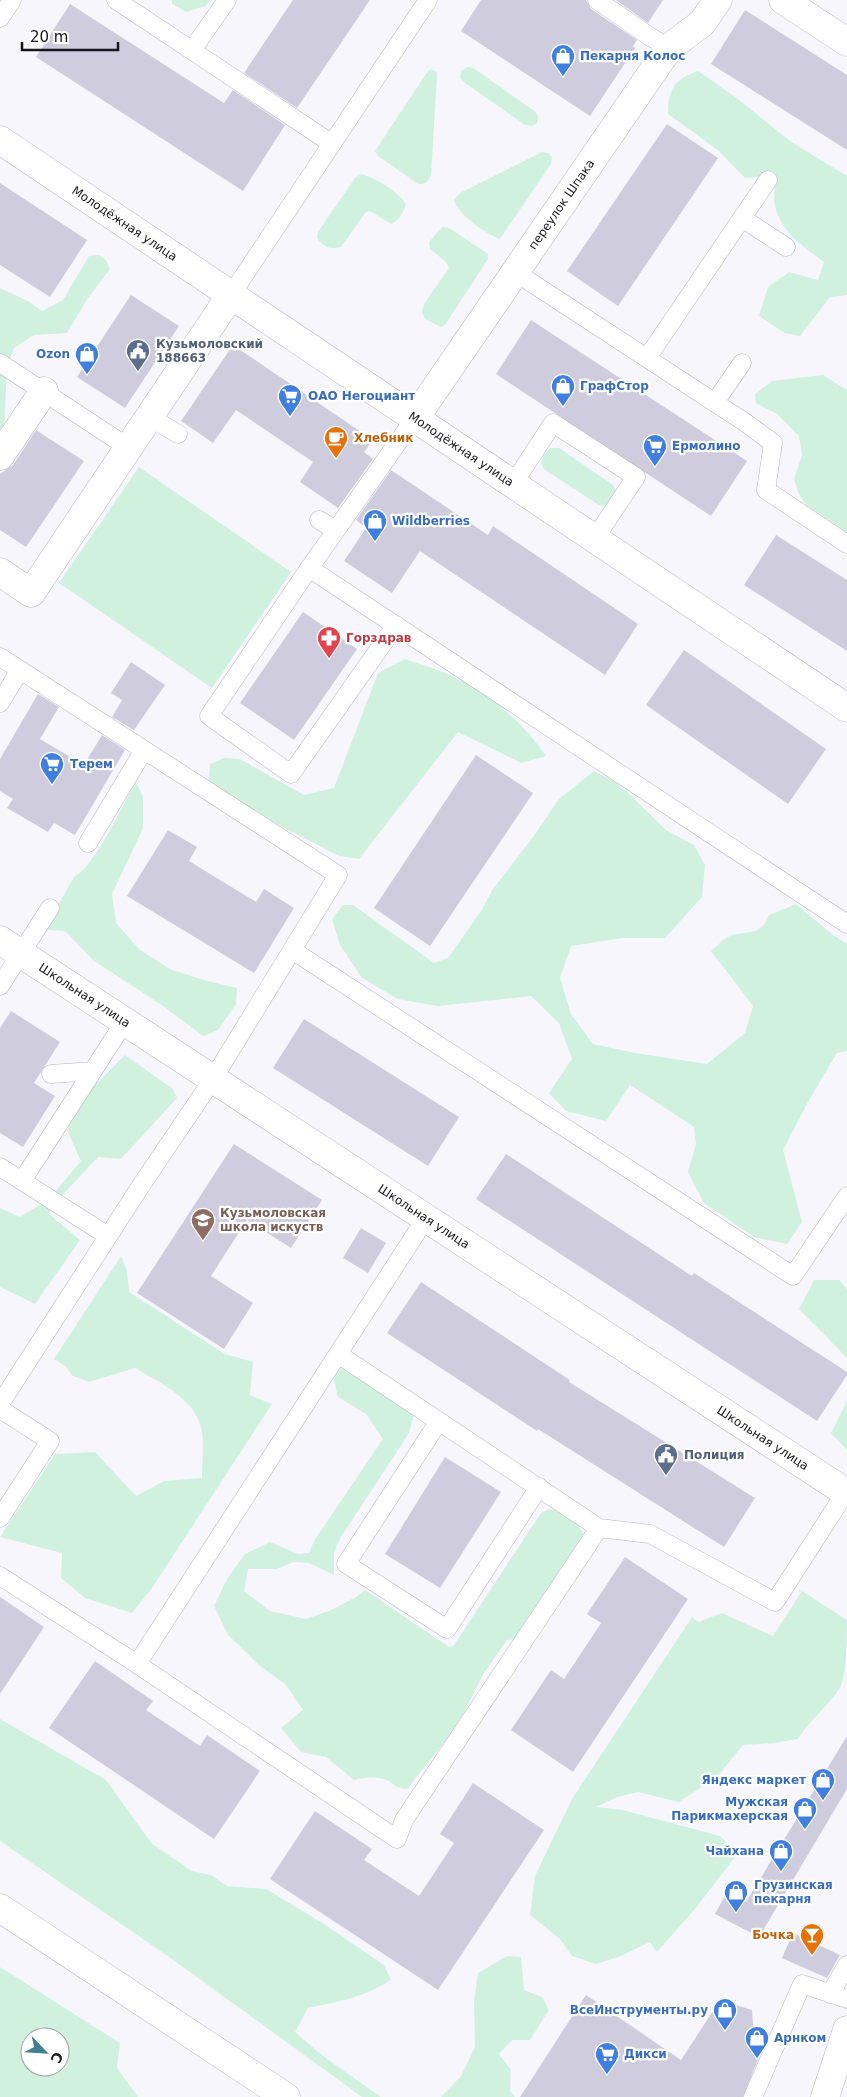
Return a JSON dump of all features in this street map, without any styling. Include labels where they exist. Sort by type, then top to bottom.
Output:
[{"type":"street","name":"переулок Шпака","points":[[415,418],[669,48],[702,24],[718,0]]},
{"type":"street","points":[[783,0],[847,42]]},
{"type":"street","name":"Молодёжная улица","points":[[0,140],[847,708]]},
{"type":"street","points":[[0,572],[31,593],[232,295]]},
{"type":"street","points":[[0,456],[44,392]]},
{"type":"street","name":"Школьная улица","points":[[10,947],[846,1492]]},
{"type":"street","points":[[0,1908],[286,2097]]},
{"type":"street","points":[[824,2097],[847,2030]]},
{"type":"lane","points":[[0,18],[12,0]]},
{"type":"lane","points":[[116,0],[135,5],[192,50],[332,144]]},
{"type":"lane","points":[[192,50],[227,0]]},
{"type":"lane","points":[[232,295],[428,0]]},
{"type":"lane","points":[[596,0],[669,48]]},
{"type":"lane","points":[[647,358],[768,180]]},
{"type":"lane","points":[[742,218],[786,247]]},
{"type":"lane","points":[[515,272],[773,442],[766,490],[847,544]]},
{"type":"lane","points":[[0,363],[129,448]]},
{"type":"lane","points":[[714,402],[742,363]]},
{"type":"lane","points":[[150,417],[178,434]]},
{"type":"lane","points":[[396,625],[291,774],[209,716],[309,568],[415,418]]},
{"type":"lane","points":[[513,484],[553,423],[636,477],[595,538]]},
{"type":"lane","points":[[319,520],[336,530]]},
{"type":"lane","points":[[309,568],[847,924]]},
{"type":"lane","points":[[0,657],[338,875],[213,1079],[108,1236],[0,1404]]},
{"type":"lane","points":[[0,703],[20,670]]},
{"type":"lane","points":[[88,843],[144,750]]},
{"type":"lane","points":[[0,986],[10,947],[50,908]]},
{"type":"lane","points":[[292,950],[793,1276],[847,1196]]},
{"type":"lane","points":[[22,1181],[125,1021]]},
{"type":"lane","points":[[51,1074],[93,1070]]},
{"type":"lane","points":[[0,1167],[108,1236]]},
{"type":"lane","points":[[137,1664],[426,1218]]},
{"type":"lane","points":[[338,1354],[599,1528],[650,1534],[775,1602],[846,1492]]},
{"type":"lane","points":[[0,1409],[50,1441],[0,1518]]},
{"type":"lane","points":[[439,1421],[346,1564],[448,1629],[538,1487]]},
{"type":"lane","points":[[0,1576],[137,1664],[397,1839],[404,1820],[599,1528]]},
{"type":"lane","points":[[753,2097],[802,1984],[839,1996],[847,1965]]},
{"type":"green space","points":[[172,0],[210,0],[206,6],[186,12],[172,4]]},
{"type":"green space","points":[[467,67],[473,68],[536,112],[537,123],[532,126],[525,125],[465,83],[460,78],[461,71]]},
{"type":"green space","points":[[431,69],[437,72],[437,76],[431,175],[429,180],[423,184],[418,184],[378,156],[375,151]]},
{"type":"green space","points":[[698,71],[738,99],[790,141],[847,176],[847,295],[830,297],[800,336],[785,333],[759,316],[768,287],[789,272],[818,280],[824,262],[801,245],[788,232],[778,216],[774,202],[775,188],[770,176],[745,178],[719,151],[668,114],[669,98],[674,86],[683,78]]},
{"type":"green space","points":[[542,152],[548,153],[552,157],[551,164],[500,239],[487,233],[461,212],[454,200],[460,193]]},
{"type":"green space","points":[[361,174],[379,182],[398,194],[406,204],[404,210],[399,218],[391,224],[370,211],[366,212],[341,247],[334,248],[322,244],[317,238],[318,232],[355,178]]},
{"type":"green space","points":[[442,227],[449,228],[488,254],[488,259],[445,325],[441,327],[425,319],[422,312],[424,304],[449,268],[446,262],[430,249],[429,242]]},
{"type":"green space","points":[[99,255],[106,260],[110,269],[88,298],[67,333],[34,335],[14,348],[7,367],[4,432],[0,437],[0,288],[28,301],[42,311],[63,300],[89,256]]},
{"type":"green space","points":[[823,375],[847,390],[847,532],[805,504],[798,492],[794,479],[802,455],[799,436],[777,414],[756,403],[755,394],[772,381]]},
{"type":"green space","points":[[550,448],[559,448],[613,485],[617,492],[607,506],[599,505],[544,469],[541,463],[544,455]]},
{"type":"green space","points":[[139,467],[291,572],[212,688],[59,583]]},
{"type":"green space","points":[[405,659],[445,673],[488,697],[502,707],[526,730],[546,756],[521,763],[458,732],[359,859],[339,856],[249,810],[209,781],[210,764],[224,758],[240,759],[304,795],[334,788],[378,673]]},
{"type":"green space","points":[[594,771],[614,781],[666,830],[694,845],[705,865],[702,897],[665,938],[623,938],[571,946],[560,978],[571,1014],[593,1044],[635,1053],[707,1064],[745,1033],[753,1006],[711,951],[722,941],[733,935],[756,931],[761,928],[769,915],[796,904],[833,935],[847,944],[847,1051],[837,1053],[809,1100],[783,1150],[802,1222],[787,1244],[754,1237],[704,1203],[688,1172],[696,1144],[694,1127],[630,1085],[606,1121],[566,1111],[549,1093],[572,1059],[559,1023],[531,996],[438,1006],[398,999],[362,978],[340,945],[332,919],[343,905],[353,905],[434,963],[448,958],[481,911],[493,889],[533,837],[559,799]]},
{"type":"green space","points":[[136,782],[143,796],[143,828],[112,894],[116,923],[140,950],[170,969],[237,988],[236,1004],[218,1030],[203,1036],[163,1006],[93,960],[65,931],[48,930],[45,928],[74,877],[91,861],[108,834]]},
{"type":"green space","points":[[125,1055],[173,1089],[177,1098],[121,1159],[98,1157],[55,1203],[49,1214],[80,1240],[35,1304],[0,1287],[0,1208],[20,1217],[49,1199],[81,1161],[67,1130],[90,1090]]},
{"type":"green space","points":[[121,1256],[127,1271],[129,1292],[225,1354],[253,1362],[250,1395],[272,1404],[152,1588],[132,1613],[85,1598],[61,1578],[62,1553],[0,1537],[55,1454],[95,1452],[136,1496],[164,1481],[202,1478],[203,1437],[199,1420],[193,1410],[176,1393],[135,1368],[89,1382],[73,1376],[65,1366],[54,1359]]},
{"type":"green space","points":[[814,1280],[839,1280],[847,1289],[847,1358],[799,1309]]},
{"type":"green space","points":[[341,1368],[414,1414],[409,1433],[341,1537],[334,1552],[334,1575],[309,1563],[293,1562],[277,1569],[248,1569],[244,1591],[270,1611],[306,1619],[329,1611],[356,1597],[365,1590],[449,1647],[454,1645],[541,1513],[554,1509],[565,1513],[571,1517],[583,1533],[580,1543],[518,1639],[507,1640],[484,1673],[465,1711],[448,1738],[407,1789],[377,1778],[354,1780],[326,1757],[301,1752],[281,1728],[303,1710],[286,1685],[259,1665],[228,1635],[214,1606],[227,1579],[245,1554],[270,1542],[298,1554],[309,1553],[314,1541],[383,1439],[366,1414],[338,1397],[333,1376]]},
{"type":"green space","points":[[847,1401],[847,1450],[831,1433]]},
{"type":"green space","points":[[802,1591],[847,1620],[847,1636],[845,1665],[840,1688],[798,1739],[743,1745],[717,1777],[679,1802],[638,1792],[617,1797],[596,1807],[623,1810],[720,1836],[731,1847],[735,1857],[695,1909],[657,1952],[650,1942],[621,1956],[596,1964],[572,1956],[560,1939],[530,1915],[535,1876],[572,1799],[692,1617],[698,1622],[722,1613],[773,1636]]},
{"type":"green space","points":[[0,1719],[106,1780],[152,1844],[192,1871],[211,1875],[227,1886],[266,1889],[324,1924],[384,1965],[391,1980],[361,1995],[308,2008],[295,2032],[323,2056],[381,2097],[362,2097],[172,1959],[0,1841]]},
{"type":"green space","points":[[507,1956],[521,1957],[524,1990],[542,1997],[549,2010],[530,2040],[512,2040],[499,2054],[511,2070],[510,2091],[515,2097],[441,2097],[461,2076],[475,2047],[474,2001],[478,1973]]},
{"type":"green space","points":[[0,1967],[120,2043],[117,2068],[138,2097],[0,2097]]},
{"type":"building","points":[[293,0],[370,0],[297,108],[244,73]]},
{"type":"building","points":[[481,0],[586,0],[591,9],[637,40],[633,46],[635,48],[590,116],[461,31]]},
{"type":"building","points":[[616,0],[663,0],[648,23]]},
{"type":"building","points":[[70,4],[224,103],[233,90],[285,125],[243,191],[36,57]]},
{"type":"building","points":[[745,10],[847,75],[847,150],[711,64]]},
{"type":"building","points":[[667,124],[718,158],[618,306],[567,271]]},
{"type":"building","points":[[0,183],[87,240],[50,297],[0,265]]},
{"type":"building","points":[[131,295],[179,326],[125,408],[77,377]]},
{"type":"building","points":[[531,320],[747,461],[711,516],[496,374]]},
{"type":"building","points":[[233,345],[373,440],[364,452],[373,459],[338,508],[300,482],[313,462],[236,410],[213,443],[181,421]]},
{"type":"building","points":[[36,430],[84,461],[26,547],[0,530],[0,474],[13,465]]},
{"type":"building","points":[[391,470],[488,535],[493,526],[638,624],[605,675],[420,551],[392,593],[344,561],[366,528],[356,520]]},
{"type":"building","points":[[776,535],[847,580],[847,651],[744,585]]},
{"type":"building","points":[[303,612],[357,649],[294,740],[240,703]]},
{"type":"building","points":[[684,650],[826,749],[788,804],[646,705]]},
{"type":"building","points":[[131,662],[165,685],[134,730],[112,717],[122,700],[111,693]]},
{"type":"building","name":"Терем","points":[[38,694],[59,707],[40,739],[84,765],[102,735],[125,750],[75,835],[54,823],[48,832],[7,808],[13,799],[0,791],[0,759]]},
{"type":"building","points":[[476,755],[533,793],[430,946],[374,908]]},
{"type":"building","points":[[168,830],[197,847],[189,861],[256,902],[264,889],[294,908],[254,973],[127,896]]},
{"type":"building","points":[[11,1011],[60,1042],[34,1083],[55,1096],[23,1147],[0,1133],[0,1028]]},
{"type":"building","points":[[304,1019],[459,1117],[428,1166],[273,1068]]},
{"type":"building","name":"Кузьмоловская школа искуств","points":[[234,1144],[322,1200],[291,1248],[247,1220],[211,1276],[253,1303],[224,1349],[137,1293]]},
{"type":"building","points":[[506,1154],[692,1276],[694,1273],[847,1372],[847,1375],[817,1421],[476,1199]]},
{"type":"building","points":[[361,1228],[386,1243],[368,1273],[343,1258]]},
{"type":"building","points":[[421,1282],[570,1380],[569,1382],[755,1498],[724,1547],[538,1429],[537,1431],[387,1333]]},
{"type":"building","points":[[445,1457],[501,1492],[440,1588],[385,1554]]},
{"type":"building","points":[[625,1557],[688,1599],[573,1772],[511,1730],[551,1670],[564,1679],[601,1623],[587,1614]]},
{"type":"building","points":[[0,1597],[44,1627],[0,1694]]},
{"type":"building","points":[[95,1661],[153,1701],[146,1710],[200,1746],[207,1735],[260,1771],[214,1839],[49,1728]]},
{"type":"building","points":[[847,1736],[847,1789],[759,1937],[715,1914],[727,1892],[746,1902]]},
{"type":"building","points":[[473,1783],[544,1830],[438,1990],[270,1879],[315,1811],[372,1849],[364,1860],[419,1896],[454,1843],[440,1834]]},
{"type":"building","points":[[793,1933],[840,1955],[827,1978],[782,1958]]},
{"type":"building","points":[[586,1995],[681,2060],[720,2000],[752,2010],[754,2037],[765,2042],[743,2097],[520,2097]]},
{"type":"place","name":"Пекарня Колос","points":[[563,77]]},
{"type":"place","name":"Кузьмоловский 188663","points":[[138,372]]},
{"type":"place","name":"Ozon","points":[[87,375]]},
{"type":"place","name":"ГрафСтор","points":[[563,407]]},
{"type":"place","name":"ОАО Негоциант","points":[[290,417]]},
{"type":"place","name":"Хлебник","points":[[336,459]]},
{"type":"place","name":"Ермолино","points":[[655,467]]},
{"type":"place","name":"Wildberries","points":[[375,542]]},
{"type":"place","name":"Горздрав","points":[[329,659]]},
{"type":"place","name":"Терем","points":[[52,785]]},
{"type":"place","name":"Кузьмоловская школа искуств","points":[[203,1241]]},
{"type":"place","name":"Полиция","points":[[666,1476]]},
{"type":"place","name":"Яндекс маркет","points":[[823,1801]]},
{"type":"place","name":"Мужская Парикмахерская","points":[[805,1830]]},
{"type":"place","name":"Чайхана","points":[[781,1872]]},
{"type":"place","name":"Грузинская пекарня","points":[[736,1913]]},
{"type":"place","name":"Бочка","points":[[812,1956]]},
{"type":"place","name":"ВсеИнструменты.ру","points":[[725,2031]]},
{"type":"place","name":"Арнком","points":[[757,2059]]},
{"type":"place","name":"Дикси","points":[[607,2075]]}]
